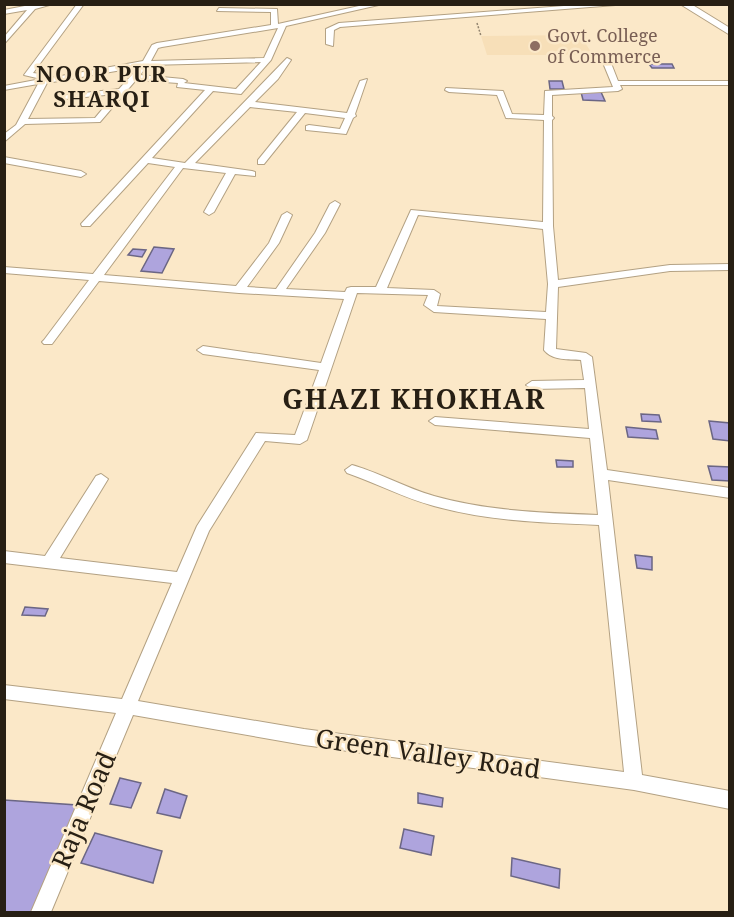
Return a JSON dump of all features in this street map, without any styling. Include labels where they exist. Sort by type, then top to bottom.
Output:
[{"type":"main road","points":[[684,4],[729,32]]},
{"type":"street","points":[[4,11],[50,4]]},
{"type":"street","points":[[4,139],[22,122],[45,76],[28,75],[81,4]]},
{"type":"street","points":[[327,4],[336,14]]},
{"type":"street","points":[[22,122],[97,120],[146,63],[157,46],[217,32],[283,25],[380,4]]},
{"type":"street","points":[[500,4],[505,15]]},
{"type":"street","points":[[533,4],[538,12]]},
{"type":"street","points":[[330,45],[330,29],[339,25],[505,15],[625,4]]},
{"type":"street","points":[[4,42],[34,6]]},
{"type":"street","points":[[219,10],[275,10],[274,26]]},
{"type":"street","points":[[134,77],[183,81],[180,85],[238,92],[267,60],[283,25]]},
{"type":"street","points":[[605,58],[618,83],[616,90],[550,92],[548,226],[553,284],[550,350],[554,354],[586,357],[634,782]]},
{"type":"street","points":[[4,88],[146,63],[267,60]]},
{"type":"street","points":[[48,342],[185,165],[274,77],[286,60]]},
{"type":"street","points":[[309,129],[343,132],[352,116],[364,81]]},
{"type":"street","points":[[618,83],[729,83]]},
{"type":"street","points":[[86,224],[211,89]]},
{"type":"street","points":[[449,90],[500,93],[509,116],[550,118]]},
{"type":"street","points":[[66,97],[122,91]]},
{"type":"street","points":[[248,104],[352,116]]},
{"type":"street","points":[[261,162],[303,110]]},
{"type":"street","points":[[4,160],[81,174]]},
{"type":"street","points":[[147,160],[252,174]]},
{"type":"street","points":[[209,212],[232,171]]},
{"type":"street","points":[[279,292],[320,233],[336,204]]},
{"type":"street","points":[[380,291],[414,212],[548,226]]},
{"type":"street","points":[[239,290],[274,243],[287,215]]},
{"type":"street","points":[[553,284],[574,284],[680,267],[729,267]]},
{"type":"street","points":[[4,270],[99,276],[239,290],[351,296]]},
{"type":"street","points":[[203,350],[326,367],[351,296],[351,290],[432,292],[430,305],[434,309],[550,316]]},
{"type":"street","name":"Raja Road","points":[[41,912],[202,530],[261,436],[300,440],[326,367]]},
{"type":"street","points":[[532,385],[590,384]]},
{"type":"street","points":[[435,421],[595,434]]},
{"type":"street","points":[[352,470],[432,501],[476,512],[534,518],[603,520]]},
{"type":"street","points":[[599,474],[729,493]]},
{"type":"street","points":[[49,563],[101,479]]},
{"type":"street","points":[[4,557],[182,578]]},
{"type":"street","name":"Green Valley Road","points":[[4,692],[128,707],[304,737],[634,782],[729,800]]},
{"type":"path","points":[[475,17],[481,36]]},
{"type":"shaded area","name":"Govt. College of Commerce","points":[[580,35],[593,55],[487,55],[481,36]]},
{"type":"building","points":[[649,64],[672,64],[674,68],[652,68]]},
{"type":"building","points":[[549,81],[562,81],[564,89],[550,89]]},
{"type":"building","points":[[581,92],[601,92],[605,101],[583,100]]},
{"type":"building","points":[[154,247],[174,249],[162,273],[141,271]]},
{"type":"building","points":[[133,249],[146,250],[142,257],[128,255]]},
{"type":"building","points":[[641,414],[659,415],[661,422],[642,421]]},
{"type":"building","points":[[709,421],[730,423],[730,441],[713,439]]},
{"type":"building","points":[[626,427],[656,430],[658,439],[628,437]]},
{"type":"building","points":[[556,460],[573,461],[573,467],[557,467]]},
{"type":"building","points":[[708,466],[730,467],[730,481],[712,480]]},
{"type":"building","points":[[635,555],[652,557],[652,570],[637,568]]},
{"type":"building","points":[[25,607],[48,609],[45,616],[22,615]]},
{"type":"building","points":[[120,778],[141,783],[131,808],[110,804]]},
{"type":"building","points":[[165,789],[187,796],[180,818],[157,813]]},
{"type":"building","points":[[418,793],[443,798],[442,807],[418,803]]},
{"type":"building","points":[[4,800],[77,805],[33,912],[4,912]]},
{"type":"building","points":[[404,829],[434,836],[431,855],[400,848]]},
{"type":"building","points":[[95,833],[162,851],[153,883],[81,863]]},
{"type":"building","points":[[512,858],[560,869],[559,888],[511,876]]},
{"type":"place","name":"Govt. College of Commerce","points":[[535,46]]},
{"type":"district","name":"NOOR PUR SHARQI","points":[[102,86]]},
{"type":"district","name":"GHAZI KHOKHAR","points":[[414,400]]}]
